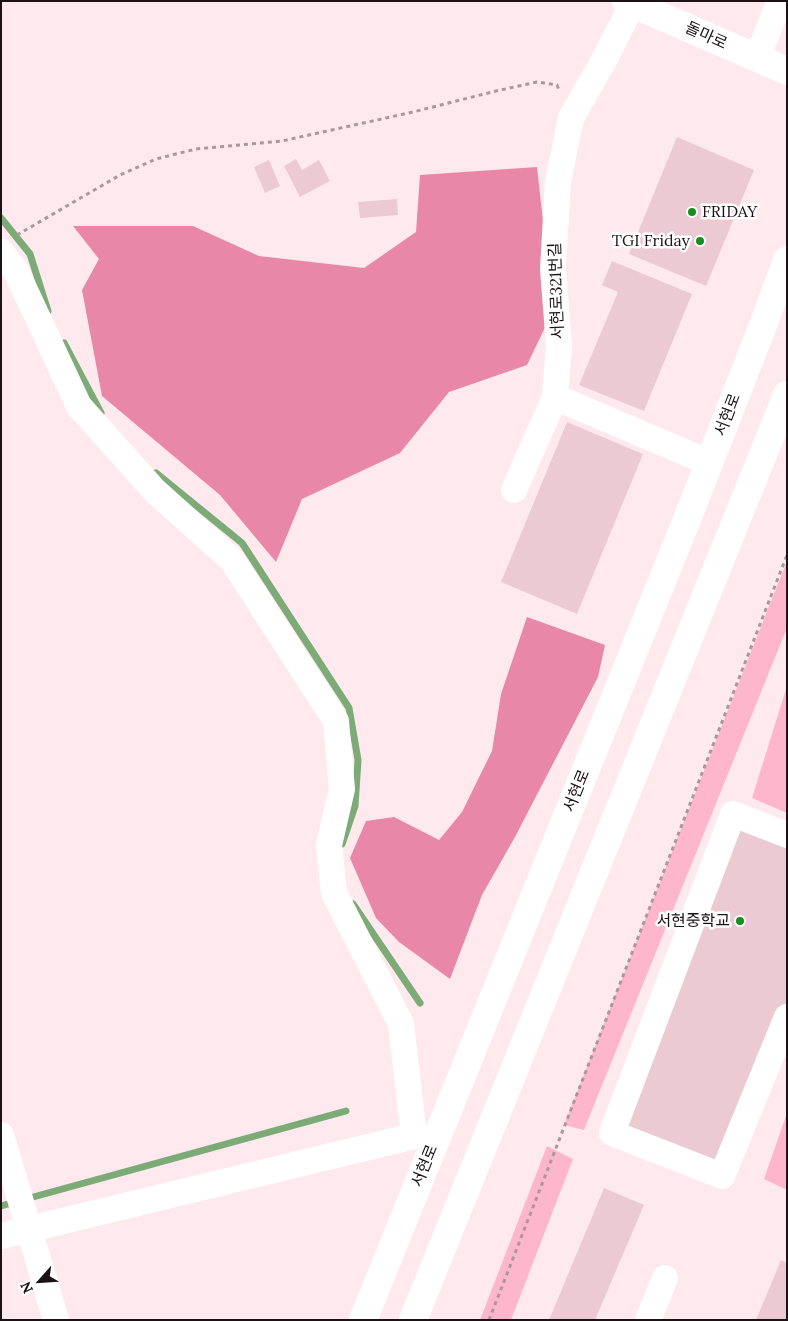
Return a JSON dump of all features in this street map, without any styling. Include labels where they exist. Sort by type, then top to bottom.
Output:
[{"type":"main road","name":"돌마로","points":[[631,2],[787,71]]},
{"type":"main road","name":"서현로","points":[[363,1320],[710,463],[787,260]]},
{"type":"main road","points":[[413,1320],[787,395]]},
{"type":"street","points":[[757,58],[780,1]]},
{"type":"street","name":"서현로321번길","points":[[556,397],[559,346],[553,269],[558,182],[571,118],[603,62],[631,2]]},
{"type":"street","points":[[1,252],[16,271],[79,406],[154,490],[232,560],[336,721],[342,789],[329,845],[334,893],[401,1024],[414,1136],[1,1236]]},
{"type":"street","points":[[514,490],[556,397],[710,463]]},
{"type":"street","points":[[787,835],[733,814],[612,1133],[722,1176],[787,1017]]},
{"type":"street","points":[[1,1135],[56,1320]]},
{"type":"street","points":[[648,1320],[666,1278]]},
{"type":"path","points":[[36,224],[120,175],[156,159],[196,149],[282,141],[537,82],[557,85],[560,92]]},
{"type":"path","points":[[489,1320],[787,555]]},
{"type":"shaded area","points":[[537,167],[553,311],[527,365],[449,392],[400,453],[302,499],[276,562],[220,495],[102,396],[82,290],[99,259],[73,226],[193,226],[259,256],[364,268],[416,232],[420,175]]},
{"type":"shaded area","points":[[787,561],[787,628],[584,1130],[564,1125]]},
{"type":"shaded area","points":[[527,617],[605,645],[598,677],[515,837],[482,895],[450,979],[399,942],[376,918],[350,858],[366,821],[394,817],[439,840],[462,812],[492,751],[501,694]]},
{"type":"shaded area","points":[[787,686],[787,813],[752,798]]},
{"type":"shaded area","points":[[787,1113],[787,1190],[764,1179]]},
{"type":"shaded area","points":[[547,1146],[573,1159],[511,1320],[480,1320]]},
{"type":"building","name":"FRIDAY","points":[[677,137],[754,170],[706,286],[629,254]]},
{"type":"building","points":[[296,159],[302,170],[319,160],[330,181],[300,197],[284,166]]},
{"type":"building","points":[[269,160],[280,186],[265,193],[254,167]]},
{"type":"building","points":[[397,199],[398,215],[360,218],[358,202]]},
{"type":"building","points":[[612,261],[692,294],[644,411],[579,385],[618,292],[602,285]]},
{"type":"building","points":[[567,422],[643,454],[577,614],[501,582]]},
{"type":"building","name":"서현중학교","points":[[733,814],[787,835],[787,1006],[722,1176],[612,1133]]},
{"type":"building","points":[[604,1188],[644,1205],[595,1320],[549,1320]]},
{"type":"building","points":[[781,1260],[787,1263],[787,1320],[756,1320]]},
{"type":"waterway","points":[[1,218],[30,254],[48,311]]},
{"type":"waterway","points":[[64,343],[101,413]]},
{"type":"waterway","points":[[156,473],[242,543],[349,708],[358,760],[355,806],[342,844]]},
{"type":"waterway","points":[[353,904],[420,1003]]},
{"type":"waterway","points":[[26,1199],[346,1111]]},
{"type":"waterway","points":[[1,1206],[15,1202]]},
{"type":"place","name":"FRIDAY","points":[[692,212]]},
{"type":"place","name":"TGI Friday","points":[[700,241]]},
{"type":"place","name":"서현중학교","points":[[740,921]]}]
